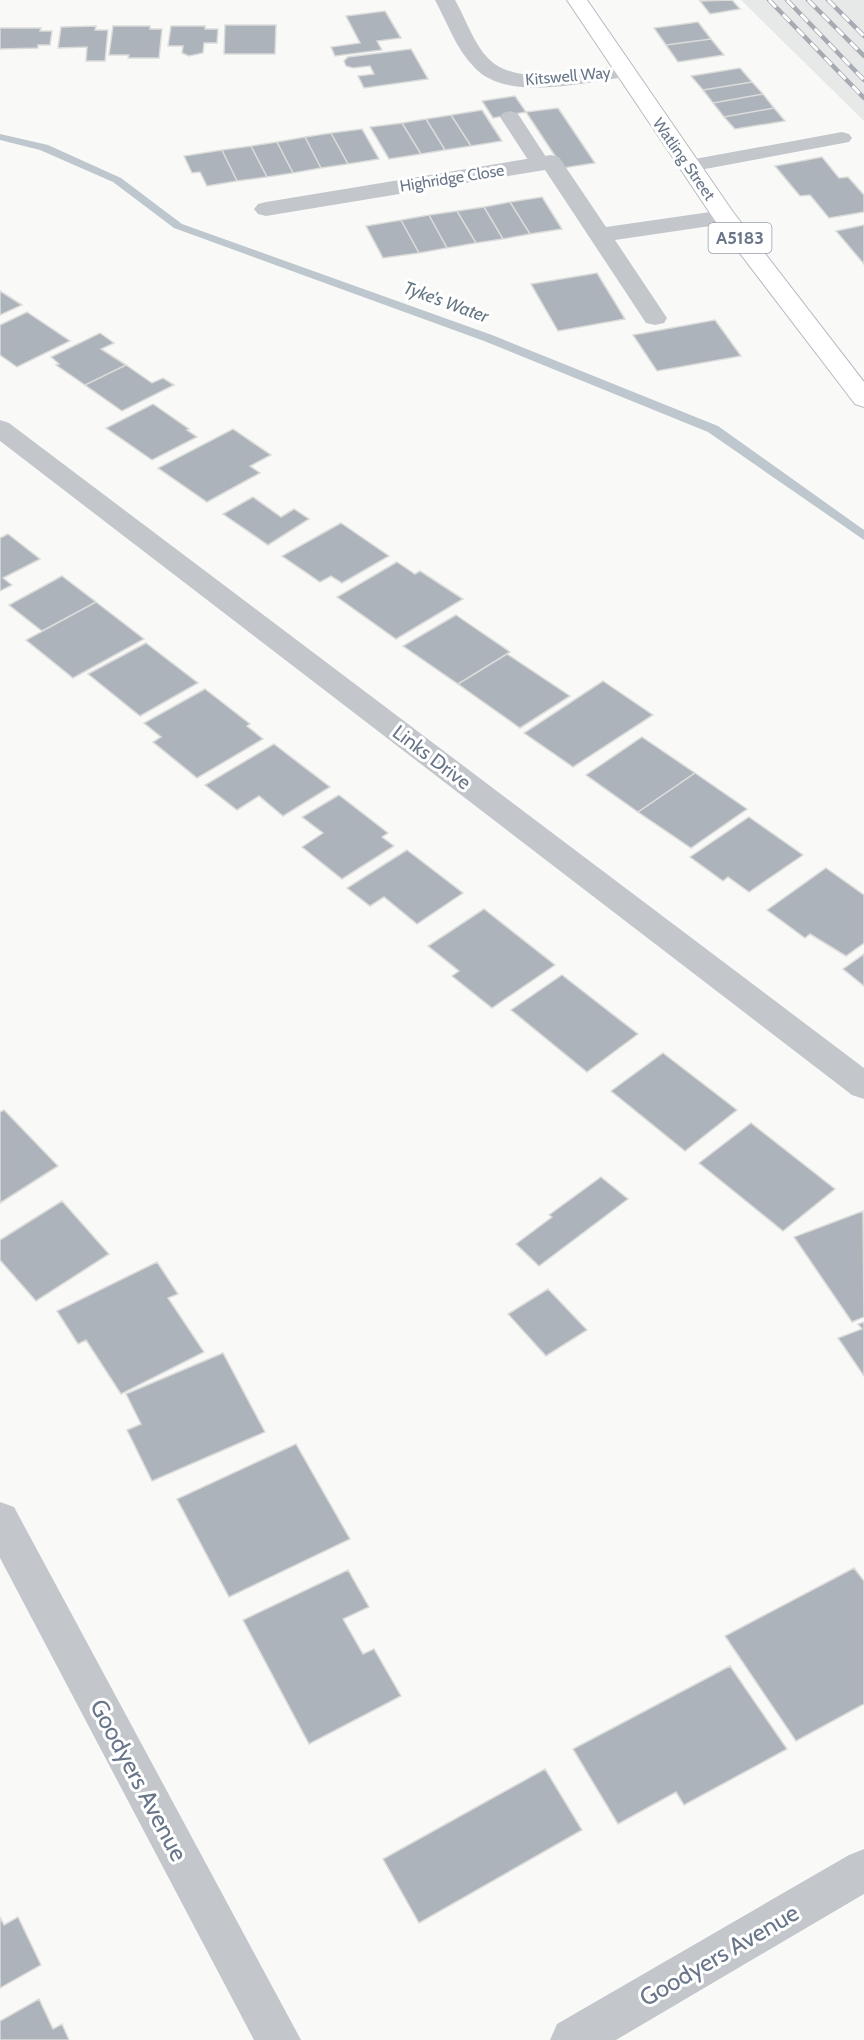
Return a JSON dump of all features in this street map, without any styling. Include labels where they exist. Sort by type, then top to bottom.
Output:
[{"type":"main road","name":"Watling Street","points":[[577,0],[724,216],[864,399]]},
{"type":"street","name":"Kitswell Way","points":[[445,0],[482,65],[505,77],[536,82],[624,71]]},
{"type":"street","points":[[540,163],[551,162],[655,318]]},
{"type":"street","name":"Highridge Close","points":[[266,209],[540,163]]},
{"type":"street","points":[[599,235],[724,216]]},
{"type":"street","name":"Links Drive","points":[[0,428],[864,1086]]},
{"type":"street","name":"Goodyers Avenue","points":[[0,1520],[278,2040]]},
{"type":"street","name":"Goodyers Avenue","points":[[573,2040],[864,1870]]},
{"type":"lane","points":[[510,117],[540,163]]},
{"type":"lane","points":[[689,166],[842,138]]},
{"type":"shaded area","points":[[741,0],[864,0],[864,121]]},
{"type":"building","points":[[732,0],[740,9],[710,14],[700,1]]},
{"type":"building","points":[[385,11],[401,38],[377,41],[382,50],[335,56],[331,47],[360,43],[346,16]]},
{"type":"building","points":[[698,22],[711,39],[666,45],[654,28]]},
{"type":"building","points":[[225,25],[276,25],[275,54],[224,54]]},
{"type":"building","points":[[96,26],[95,30],[108,30],[105,61],[86,61],[87,47],[58,48],[61,27]]},
{"type":"building","points":[[113,26],[150,26],[150,29],[162,29],[159,58],[128,58],[129,55],[109,55]]},
{"type":"building","points":[[171,26],[205,26],[205,29],[218,29],[217,43],[204,43],[203,53],[189,56],[182,53],[183,46],[168,46]]},
{"type":"building","points":[[0,28],[41,28],[40,31],[52,31],[50,45],[38,45],[38,48],[0,49]]},
{"type":"building","points":[[711,39],[724,55],[678,62],[666,45]]},
{"type":"building","points":[[411,49],[428,79],[364,88],[358,76],[374,74],[370,66],[353,68],[346,66],[344,61],[348,57]]},
{"type":"building","points":[[740,68],[752,82],[703,90],[691,76]]},
{"type":"building","points":[[752,82],[763,94],[713,103],[703,90]]},
{"type":"building","points":[[763,94],[774,108],[724,117],[713,103]]},
{"type":"building","points":[[515,96],[526,112],[493,118],[482,101]]},
{"type":"building","points":[[558,108],[595,163],[563,168],[526,112]]},
{"type":"building","points":[[774,108],[785,121],[735,129],[724,117]]},
{"type":"building","points":[[482,110],[502,141],[471,146],[451,115]]},
{"type":"building","points":[[451,115],[471,146],[445,150],[426,119]]},
{"type":"building","points":[[426,119],[445,150],[421,154],[402,123]]},
{"type":"building","points":[[402,123],[421,154],[389,159],[370,127]]},
{"type":"building","points":[[362,129],[379,159],[348,164],[331,133]]},
{"type":"building","points":[[331,133],[348,164],[321,168],[305,137]]},
{"type":"building","points":[[305,137],[321,168],[293,173],[277,142]]},
{"type":"building","points":[[277,142],[293,173],[267,177],[251,146]]},
{"type":"building","points":[[251,146],[267,177],[237,181],[222,150]]},
{"type":"building","points":[[222,150],[237,181],[207,186],[200,172],[192,173],[184,156]]},
{"type":"building","points":[[822,157],[839,178],[848,177],[864,195],[864,212],[829,218],[810,195],[800,196],[775,166]]},
{"type":"building","points":[[542,197],[562,229],[530,234],[510,202]]},
{"type":"building","points":[[510,202],[530,234],[503,239],[484,207]]},
{"type":"building","points":[[484,207],[503,239],[476,243],[457,211]]},
{"type":"building","points":[[457,211],[476,243],[447,248],[429,215]]},
{"type":"building","points":[[429,215],[447,248],[419,253],[401,220]]},
{"type":"building","points":[[401,220],[419,253],[383,258],[366,226]]},
{"type":"building","points":[[864,225],[864,264],[836,231]]},
{"type":"building","points":[[597,273],[625,319],[558,331],[531,284]]},
{"type":"building","points":[[0,291],[22,305],[0,315]]},
{"type":"building","points":[[27,312],[70,341],[17,367],[0,355],[0,325]]},
{"type":"building","points":[[715,320],[741,356],[657,371],[633,335]]},
{"type":"building","points":[[100,333],[114,343],[101,349],[126,365],[85,385],[56,365],[59,364],[51,357]]},
{"type":"building","points":[[126,365],[152,383],[163,378],[174,385],[122,411],[85,385]]},
{"type":"building","points":[[153,404],[197,437],[152,460],[106,428]]},
{"type":"building","points":[[233,429],[271,455],[250,466],[260,473],[207,502],[158,468]]},
{"type":"building","points":[[253,497],[281,517],[294,509],[309,519],[268,545],[223,514]]},
{"type":"building","points":[[341,523],[389,556],[342,583],[331,576],[320,582],[282,556]]},
{"type":"building","points":[[8,534],[40,559],[3,578],[12,585],[0,591],[0,538]]},
{"type":"building","points":[[397,562],[415,574],[420,571],[463,599],[396,639],[337,597]]},
{"type":"building","points":[[62,576],[96,602],[42,631],[9,605]]},
{"type":"building","points":[[96,602],[144,639],[73,678],[26,640]]},
{"type":"building","points":[[456,615],[510,652],[458,684],[403,646]]},
{"type":"building","points":[[146,643],[198,683],[140,716],[88,674]]},
{"type":"building","points":[[507,654],[570,696],[520,728],[458,684]]},
{"type":"building","points":[[603,681],[653,715],[573,767],[524,733]]},
{"type":"building","points":[[205,689],[250,724],[247,726],[263,739],[197,778],[153,742],[161,737],[144,723]]},
{"type":"building","points":[[642,737],[695,773],[638,812],[586,775]]},
{"type":"building","points":[[274,744],[330,787],[283,816],[259,796],[237,810],[205,785]]},
{"type":"building","points":[[695,773],[747,809],[691,848],[638,812]]},
{"type":"building","points":[[339,795],[388,833],[382,837],[394,846],[342,879],[302,847],[323,833],[302,817]]},
{"type":"building","points":[[749,817],[803,855],[749,892],[728,877],[723,881],[690,857]]},
{"type":"building","points":[[407,850],[463,893],[417,924],[384,897],[370,906],[347,888]]},
{"type":"building","points":[[826,868],[864,895],[864,943],[846,956],[810,934],[805,938],[767,910]]},
{"type":"building","points":[[484,909],[555,965],[492,1008],[452,976],[459,971],[428,946]]},
{"type":"building","points":[[864,954],[864,986],[843,969]]},
{"type":"building","points":[[562,975],[638,1034],[587,1072],[511,1010]]},
{"type":"building","points":[[663,1053],[737,1110],[685,1151],[611,1091]]},
{"type":"building","points":[[4,1110],[58,1166],[0,1203],[0,1112]]},
{"type":"building","points":[[751,1123],[835,1189],[783,1231],[699,1163]]},
{"type":"building","points":[[601,1177],[628,1199],[539,1266],[516,1244],[552,1217],[549,1215]]},
{"type":"building","points":[[62,1201],[109,1254],[36,1301],[0,1260],[0,1240]]},
{"type":"building","points":[[863,1211],[864,1317],[852,1322],[794,1237]]},
{"type":"building","points":[[157,1262],[178,1294],[168,1298],[204,1352],[121,1394],[86,1340],[78,1344],[57,1311]]},
{"type":"building","points":[[548,1289],[587,1330],[546,1356],[508,1314]]},
{"type":"building","points":[[864,1322],[864,1376],[838,1338],[862,1329],[858,1324]]},
{"type":"building","points":[[223,1353],[265,1432],[152,1481],[127,1430],[141,1424],[126,1394]]},
{"type":"building","points":[[296,1444],[350,1539],[229,1597],[177,1499]]},
{"type":"building","points":[[854,1568],[864,1581],[864,1704],[796,1741],[725,1636]]},
{"type":"building","points":[[348,1570],[369,1607],[343,1619],[363,1654],[374,1649],[401,1696],[309,1744],[243,1620]]},
{"type":"building","points":[[730,1666],[787,1749],[684,1805],[676,1792],[618,1824],[573,1749]]},
{"type":"building","points":[[545,1769],[582,1830],[419,1923],[383,1859]]},
{"type":"building","points":[[0,1917],[4,1925],[18,1917],[41,1965],[0,1988]]},
{"type":"building","points":[[39,1999],[53,2029],[62,2024],[69,2040],[0,2040],[0,2021]]},
{"type":"waterway","name":"Tyke's Water","points":[[0,137],[44,147],[117,180],[178,226],[488,338],[713,429],[864,536]]},
{"type":"railway","points":[[769,0],[864,98]]},
{"type":"railway","points":[[787,0],[864,80]]},
{"type":"railway","points":[[808,0],[864,56]]},
{"type":"railway","points":[[828,0],[864,36]]}]
